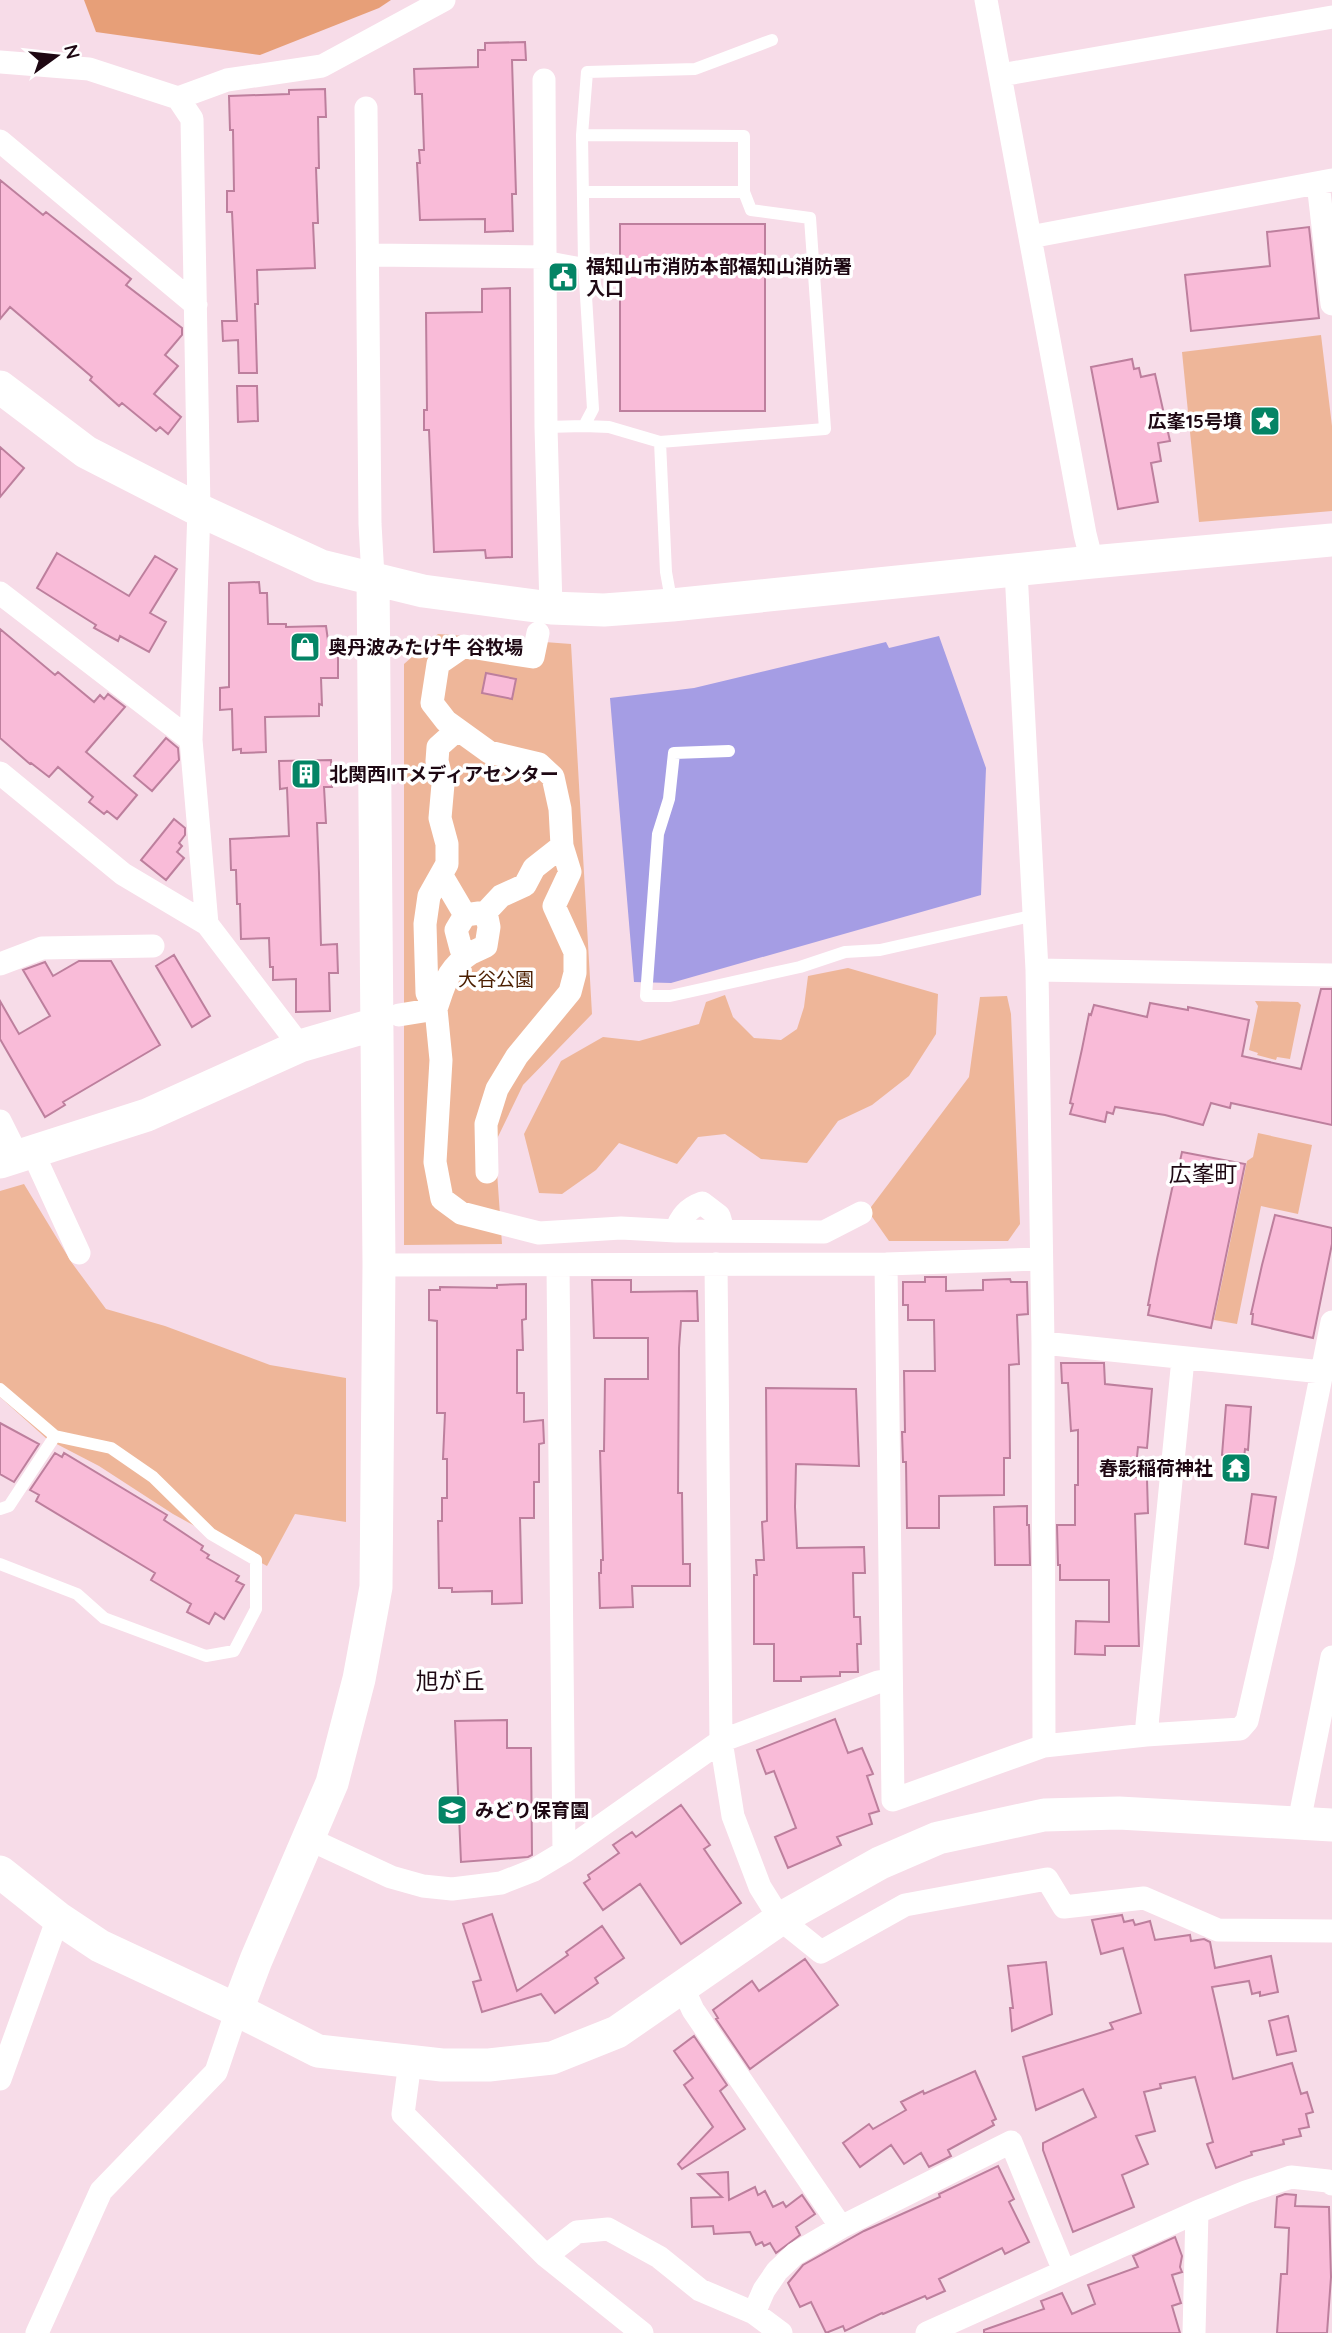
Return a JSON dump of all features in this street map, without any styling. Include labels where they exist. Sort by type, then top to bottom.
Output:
[{"type":"street","points":[[0,62],[89,69],[178,98],[227,80],[322,66],[444,0]]},
{"type":"street","points":[[986,0],[1084,534],[1092,562]]},
{"type":"street","points":[[1001,75],[1332,17]]},
{"type":"street","points":[[488,1172],[486,1124],[497,1089],[517,1056],[570,992],[575,972],[575,952],[554,906],[570,872],[562,846],[560,809],[553,777],[539,764],[489,752],[446,721],[432,703],[438,664],[464,646],[533,657],[544,621],[544,80]]},
{"type":"street","points":[[178,98],[191,119],[199,510],[191,740],[207,924]]},
{"type":"street","points":[[37,2333],[101,2191],[216,2072],[256,1960],[309,1839],[335,1770],[359,1679],[376,1587],[379,1265],[388,1019],[370,524],[366,108]]},
{"type":"street","points":[[0,141],[196,305]]},
{"type":"street","points":[[1030,237],[1325,181],[1332,304]]},
{"type":"street","points":[[369,256],[546,257]]},
{"type":"street","points":[[0,387],[86,452],[310,563],[544,621],[604,610],[1332,540]]},
{"type":"street","points":[[1016,571],[1037,970],[1043,1343],[1044,1746]]},
{"type":"street","points":[[0,593],[191,740]]},
{"type":"street","points":[[457,730],[438,747],[437,761],[443,784],[440,818],[447,844],[447,864],[429,896],[425,924],[427,993],[436,1009],[442,1060],[435,1162],[442,1199],[461,1213],[539,1233],[620,1239],[677,1231],[824,1232],[860,1213]]},
{"type":"street","points":[[0,773],[122,874],[207,924],[300,1046]]},
{"type":"street","points":[[0,801],[21,791]]},
{"type":"street","points":[[475,914],[501,895],[525,885],[534,868],[562,846]]},
{"type":"street","points":[[436,1009],[445,981],[456,962],[486,946],[489,927],[442,876]]},
{"type":"street","points":[[525,885],[543,894],[561,893]]},
{"type":"street","points":[[0,964],[43,948],[153,946]]},
{"type":"street","points":[[1037,970],[1332,975]]},
{"type":"street","points":[[17,1158],[147,1115],[300,1046],[388,1019],[436,1009]]},
{"type":"street","points":[[0,1121],[17,1158],[79,1253]]},
{"type":"street","points":[[379,1265],[886,1264],[1041,1259]]},
{"type":"street","points":[[716,1264],[721,1741],[733,1816],[760,1887],[779,1919],[821,1952],[905,1905],[1047,1879],[1064,1907],[1144,1898],[1218,1930],[1332,1931]]},
{"type":"street","points":[[886,1264],[892,1800],[1044,1746],[1146,1735],[1240,1729],[1247,1721],[1332,1322]]},
{"type":"street","points":[[558,1266],[564,1852]]},
{"type":"street","points":[[1043,1343],[1322,1372]]},
{"type":"street","points":[[1146,1735],[1183,1359]]},
{"type":"street","points":[[1299,1822],[1332,1657]]},
{"type":"street","points":[[309,1839],[391,1877],[423,1886],[452,1889],[501,1883],[534,1870],[564,1852],[721,1741],[877,1682],[890,1680]]},
{"type":"street","points":[[0,1873],[58,1918],[100,1946],[318,2051],[444,2065],[489,2065],[552,2058],[617,2032],[779,1919],[880,1863],[938,1838],[1044,1815],[1119,1813],[1332,1825]]},
{"type":"street","points":[[0,2078],[58,1918]]},
{"type":"street","points":[[682,1986],[692,2010],[841,2227]]},
{"type":"street","points":[[410,2062],[402,2114],[546,2256],[642,2333]]},
{"type":"street","points":[[754,2312],[777,2271],[795,2255],[841,2227],[1011,2142],[1064,2271]]},
{"type":"street","points":[[927,2333],[1198,2212],[1291,2178],[1328,2181],[1332,2185]]},
{"type":"street","points":[[1194,2333],[1198,2212]]},
{"type":"street","points":[[546,2256],[577,2231],[608,2229],[659,2257],[700,2290],[754,2312],[781,2333]]},
{"type":"lane","points":[[584,426],[593,409],[584,264],[582,135],[587,72],[695,69],[772,40]]},
{"type":"lane","points":[[546,427],[609,427],[660,442],[825,429],[810,218],[751,210],[744,192],[744,136],[582,135]]},
{"type":"lane","points":[[583,192],[744,192]]},
{"type":"lane","points":[[546,257],[584,264]]},
{"type":"lane","points":[[660,442],[666,572],[672,605]]},
{"type":"lane","points":[[729,751],[674,753],[669,799],[658,834],[646,996],[670,996],[800,967],[845,952],[880,950],[1035,915]]},
{"type":"lane","points":[[0,1390],[55,1436],[111,1448],[153,1477],[211,1534],[256,1560],[256,1609],[234,1651],[206,1656],[104,1618],[77,1594],[0,1564]]},
{"type":"lane","points":[[0,1509],[9,1506],[55,1436]]},
{"type":"green space","points":[[1321,335],[1332,426],[1332,511],[1199,522],[1182,352]]},
{"type":"green space","name":"大谷公園","points":[[438,634],[571,644],[592,1014],[523,1085],[495,1143],[502,1244],[404,1245],[404,664]]},
{"type":"green space","points":[[848,968],[938,994],[936,1034],[909,1076],[872,1105],[838,1121],[807,1163],[761,1159],[725,1134],[698,1137],[677,1164],[619,1143],[596,1170],[562,1194],[539,1193],[524,1134],[561,1061],[603,1037],[639,1041],[699,1024],[706,1002],[725,995],[733,1017],[754,1038],[781,1040],[797,1029],[804,1007],[808,976]]},
{"type":"green space","points":[[1007,996],[1011,1014],[1020,1224],[1008,1241],[889,1241],[868,1211],[969,1077],[980,997]]},
{"type":"green space","points":[[1255,1001],[1298,1002],[1301,1005],[1290,1059],[1277,1057],[1276,1060],[1249,1050],[1258,1006]]},
{"type":"green space","points":[[1258,1133],[1312,1145],[1298,1214],[1261,1206],[1237,1324],[1214,1320],[1247,1161],[1253,1157]]},
{"type":"green space","points":[[24,1184],[72,1263],[106,1309],[165,1326],[270,1365],[346,1378],[346,1522],[295,1514],[267,1566],[173,1514],[99,1466],[47,1439],[0,1397],[0,1191]]},
{"type":"shaded area","points":[[84,0],[391,0],[379,8],[260,55],[96,32]]},
{"type":"shaded area","points":[[939,636],[986,768],[981,895],[671,983],[634,982],[610,698],[694,688],[886,642],[889,648]]},
{"type":"building","points":[[525,42],[526,60],[512,60],[516,194],[512,194],[513,231],[485,232],[485,219],[420,220],[417,163],[420,163],[419,150],[424,150],[422,94],[415,94],[414,69],[478,67],[478,50],[485,50],[485,43]]},
{"type":"building","points":[[325,89],[326,117],[318,117],[318,223],[313,223],[315,268],[257,270],[257,373],[239,373],[238,340],[223,341],[222,321],[237,321],[232,212],[227,212],[227,191],[234,191],[233,130],[230,130],[229,96],[289,94],[289,90]]},
{"type":"building","points":[[0,180],[43,215],[46,212],[131,279],[126,285],[182,328],[182,335],[165,355],[178,366],[154,394],[181,417],[168,434],[160,427],[156,431],[122,403],[119,406],[90,380],[92,377],[10,307],[0,319]]},
{"type":"building","points":[[620,224],[765,224],[765,411],[620,411]]},
{"type":"building","points":[[1309,227],[1319,318],[1191,331],[1185,275],[1270,266],[1267,232]]},
{"type":"building","points":[[510,288],[512,557],[486,558],[485,550],[434,552],[429,430],[424,430],[424,410],[427,410],[426,313],[482,312],[482,289]]},
{"type":"building","points":[[1132,359],[1134,369],[1139,368],[1141,377],[1155,374],[1170,441],[1158,443],[1161,461],[1151,463],[1158,502],[1118,509],[1091,367]]},
{"type":"building","points":[[237,386],[257,386],[258,421],[238,422]]},
{"type":"building","points":[[0,447],[24,468],[0,497]]},
{"type":"building","points":[[57,553],[129,596],[155,556],[177,569],[150,613],[166,622],[149,652],[120,636],[118,641],[94,628],[96,625],[37,588]]},
{"type":"building","points":[[259,582],[260,593],[267,593],[268,624],[286,624],[286,627],[326,626],[330,655],[338,655],[338,678],[321,678],[322,705],[319,704],[319,716],[265,717],[266,752],[241,753],[241,749],[233,750],[232,709],[220,710],[220,688],[229,687],[229,583]]},
{"type":"building","points":[[0,629],[55,675],[58,672],[94,702],[100,695],[104,699],[108,694],[125,707],[86,752],[137,795],[117,819],[107,811],[104,814],[89,802],[93,797],[58,767],[49,777],[0,738]]},
{"type":"building","points":[[486,673],[516,679],[512,699],[482,693]]},
{"type":"building","points":[[166,738],[178,748],[179,760],[152,791],[134,776]]},
{"type":"building","points":[[331,760],[332,787],[324,787],[326,823],[317,823],[321,945],[337,944],[338,973],[329,973],[330,1011],[296,1012],[296,979],[273,980],[269,938],[241,939],[240,904],[237,904],[236,870],[231,870],[230,839],[289,836],[287,788],[280,789],[279,761]]},
{"type":"building","points":[[174,819],[185,828],[185,835],[179,843],[182,846],[177,852],[184,858],[166,880],[141,860]]},
{"type":"building","points":[[174,955],[210,1016],[192,1027],[156,966]]},
{"type":"building","points":[[79,961],[111,961],[160,1045],[63,1102],[65,1105],[45,1117],[0,1039],[0,1001],[19,1034],[50,1016],[23,970],[45,962],[53,976]]},
{"type":"building","points":[[1321,989],[1332,989],[1332,1125],[1231,1103],[1230,1108],[1211,1103],[1203,1125],[1165,1115],[1115,1107],[1113,1114],[1107,1112],[1105,1122],[1070,1114],[1089,1014],[1091,1015],[1094,1005],[1147,1017],[1150,1003],[1188,1010],[1188,1007],[1249,1020],[1242,1056],[1301,1069]]},
{"type":"building","points":[[1182,1152],[1245,1164],[1211,1328],[1148,1315],[1157,1259]]},
{"type":"building","points":[[1275,1215],[1332,1228],[1332,1244],[1313,1338],[1252,1324],[1251,1314]]},
{"type":"building","points":[[925,1277],[946,1277],[946,1291],[983,1290],[983,1280],[1010,1279],[1011,1282],[1027,1282],[1028,1314],[1017,1315],[1019,1364],[1009,1365],[1010,1458],[1004,1458],[1004,1495],[939,1496],[939,1528],[907,1528],[906,1462],[903,1462],[902,1432],[905,1432],[904,1371],[935,1371],[934,1320],[908,1320],[908,1305],[903,1305],[903,1282],[925,1282]]},
{"type":"building","points":[[592,1280],[631,1280],[631,1292],[697,1291],[698,1321],[681,1321],[679,1348],[678,1493],[682,1493],[683,1564],[690,1564],[690,1586],[632,1586],[633,1607],[600,1608],[599,1573],[603,1560],[600,1451],[604,1451],[605,1379],[648,1379],[648,1338],[594,1338]]},
{"type":"building","points":[[526,1284],[526,1319],[522,1320],[523,1350],[517,1350],[517,1393],[524,1393],[524,1422],[543,1420],[544,1443],[539,1444],[539,1482],[534,1482],[534,1518],[520,1518],[522,1603],[492,1604],[492,1591],[452,1592],[452,1588],[439,1588],[438,1521],[442,1521],[442,1498],[447,1498],[447,1459],[443,1459],[445,1413],[437,1413],[437,1321],[429,1320],[429,1290],[440,1290],[440,1287],[497,1288],[497,1285]]},
{"type":"building","points":[[1061,1363],[1104,1363],[1105,1384],[1152,1389],[1147,1448],[1138,1447],[1135,1477],[1147,1479],[1148,1513],[1135,1514],[1139,1646],[1105,1646],[1105,1655],[1075,1654],[1076,1621],[1109,1622],[1109,1580],[1060,1580],[1057,1525],[1075,1525],[1075,1485],[1078,1485],[1078,1430],[1071,1431],[1068,1383],[1062,1383]]},
{"type":"building","points":[[766,1388],[856,1389],[859,1466],[796,1464],[795,1507],[797,1548],[864,1547],[865,1573],[853,1573],[854,1617],[860,1617],[858,1672],[840,1672],[840,1676],[801,1677],[801,1681],[774,1681],[774,1644],[754,1644],[754,1575],[757,1575],[756,1560],[764,1560],[762,1522],[767,1521]]},
{"type":"building","points":[[1226,1405],[1251,1407],[1248,1450],[1245,1449],[1244,1458],[1222,1455]]},
{"type":"building","points":[[0,1423],[39,1444],[14,1482],[0,1474]]},
{"type":"building","points":[[55,1453],[62,1457],[64,1453],[167,1515],[164,1520],[203,1546],[201,1550],[209,1555],[207,1558],[239,1576],[236,1581],[244,1585],[224,1619],[215,1613],[209,1624],[187,1612],[191,1604],[151,1580],[155,1573],[36,1501],[39,1495],[30,1490]]},
{"type":"building","points":[[1252,1494],[1276,1497],[1268,1548],[1245,1544]]},
{"type":"building","points":[[1027,1506],[1030,1565],[995,1565],[994,1507]]},
{"type":"building","points":[[835,1719],[848,1753],[862,1748],[873,1774],[867,1776],[879,1811],[869,1814],[872,1824],[837,1837],[841,1845],[788,1868],[775,1837],[796,1828],[774,1771],[766,1774],[757,1750]]},
{"type":"building","points":[[507,1720],[507,1748],[531,1748],[532,1855],[461,1862],[455,1721]]},
{"type":"building","points":[[681,1805],[710,1845],[704,1849],[741,1903],[681,1944],[640,1884],[603,1910],[584,1883],[590,1879],[588,1875],[619,1853],[613,1845],[632,1832],[636,1837]]},
{"type":"building","points":[[492,1914],[517,1991],[568,1955],[566,1952],[602,1926],[624,1958],[595,1978],[598,1983],[555,2013],[541,1994],[482,2012],[473,1982],[481,1980],[463,1924]]},
{"type":"building","points":[[1122,1915],[1124,1922],[1133,1920],[1135,1925],[1150,1921],[1155,1940],[1190,1935],[1191,1941],[1204,1939],[1210,1942],[1215,1968],[1271,1956],[1278,1992],[1260,1996],[1260,1992],[1252,1994],[1249,1981],[1212,1987],[1233,2079],[1292,2063],[1301,2094],[1307,2092],[1313,2112],[1306,2114],[1309,2127],[1299,2129],[1301,2136],[1283,2140],[1284,2144],[1251,2152],[1252,2155],[1216,2168],[1207,2144],[1213,2142],[1195,2077],[1160,2084],[1161,2088],[1144,2092],[1155,2131],[1136,2136],[1148,2164],[1122,2175],[1134,2207],[1073,2232],[1043,2150],[1043,2143],[1096,2117],[1083,2089],[1036,2110],[1023,2057],[1113,2029],[1110,2023],[1141,2013],[1123,1948],[1101,1954],[1092,1920]]},
{"type":"building","points":[[805,1959],[838,2005],[750,2069],[716,2019],[718,2018],[713,2010],[752,1981],[759,1991]]},
{"type":"building","points":[[1046,1962],[1052,2014],[1012,2031],[1010,2008],[1013,2008],[1008,1966]]},
{"type":"building","points":[[1288,2016],[1296,2051],[1277,2055],[1269,2021]]},
{"type":"building","points":[[694,2036],[727,2085],[720,2091],[745,2129],[682,2169],[678,2164],[713,2127],[684,2085],[693,2078],[674,2051]]},
{"type":"building","points":[[975,2071],[996,2119],[992,2121],[994,2125],[948,2150],[951,2156],[929,2167],[921,2153],[904,2164],[891,2145],[860,2167],[843,2143],[869,2124],[873,2129],[906,2110],[901,2102]]},
{"type":"building","points":[[998,2166],[1014,2199],[1009,2202],[1029,2242],[1005,2254],[1002,2248],[939,2279],[945,2291],[882,2313],[845,2331],[843,2326],[826,2333],[811,2302],[800,2307],[788,2283],[803,2265],[864,2231],[940,2197],[939,2194]]},
{"type":"building","points":[[728,2172],[729,2200],[755,2187],[758,2195],[765,2191],[773,2207],[783,2202],[786,2207],[802,2195],[815,2214],[796,2227],[800,2235],[776,2253],[770,2243],[764,2246],[762,2242],[756,2245],[750,2232],[714,2234],[713,2226],[692,2227],[691,2198],[722,2197],[698,2174]]},
{"type":"building","points":[[1285,2194],[1296,2195],[1295,2206],[1329,2207],[1331,2277],[1327,2333],[1277,2333],[1281,2274],[1287,2274],[1289,2228],[1275,2227],[1277,2197]]},
{"type":"building","points":[[1175,2237],[1182,2256],[1182,2272],[1172,2275],[1181,2303],[1172,2306],[1180,2333],[984,2333],[984,2330],[1044,2309],[1041,2301],[1062,2293],[1072,2314],[1095,2304],[1088,2285],[1138,2267],[1133,2256]]},
{"type":"place","name":"福知山市消防本部福知山消防署 入口","points":[[563,277]]},
{"type":"place","name":"広峯15号墳","points":[[1265,421]]},
{"type":"place","name":"奥丹波みたけ牛 谷牧場","points":[[305,647]]},
{"type":"place","name":"北関西IITメディアセンター","points":[[306,774]]},
{"type":"place","name":"春影稲荷神社","points":[[1236,1468]]},
{"type":"place","name":"みどり保育園","points":[[452,1810]]},
{"type":"district","name":"広峯町","points":[[1203,1173]]},
{"type":"district","name":"旭が丘","points":[[450,1680]]}]
